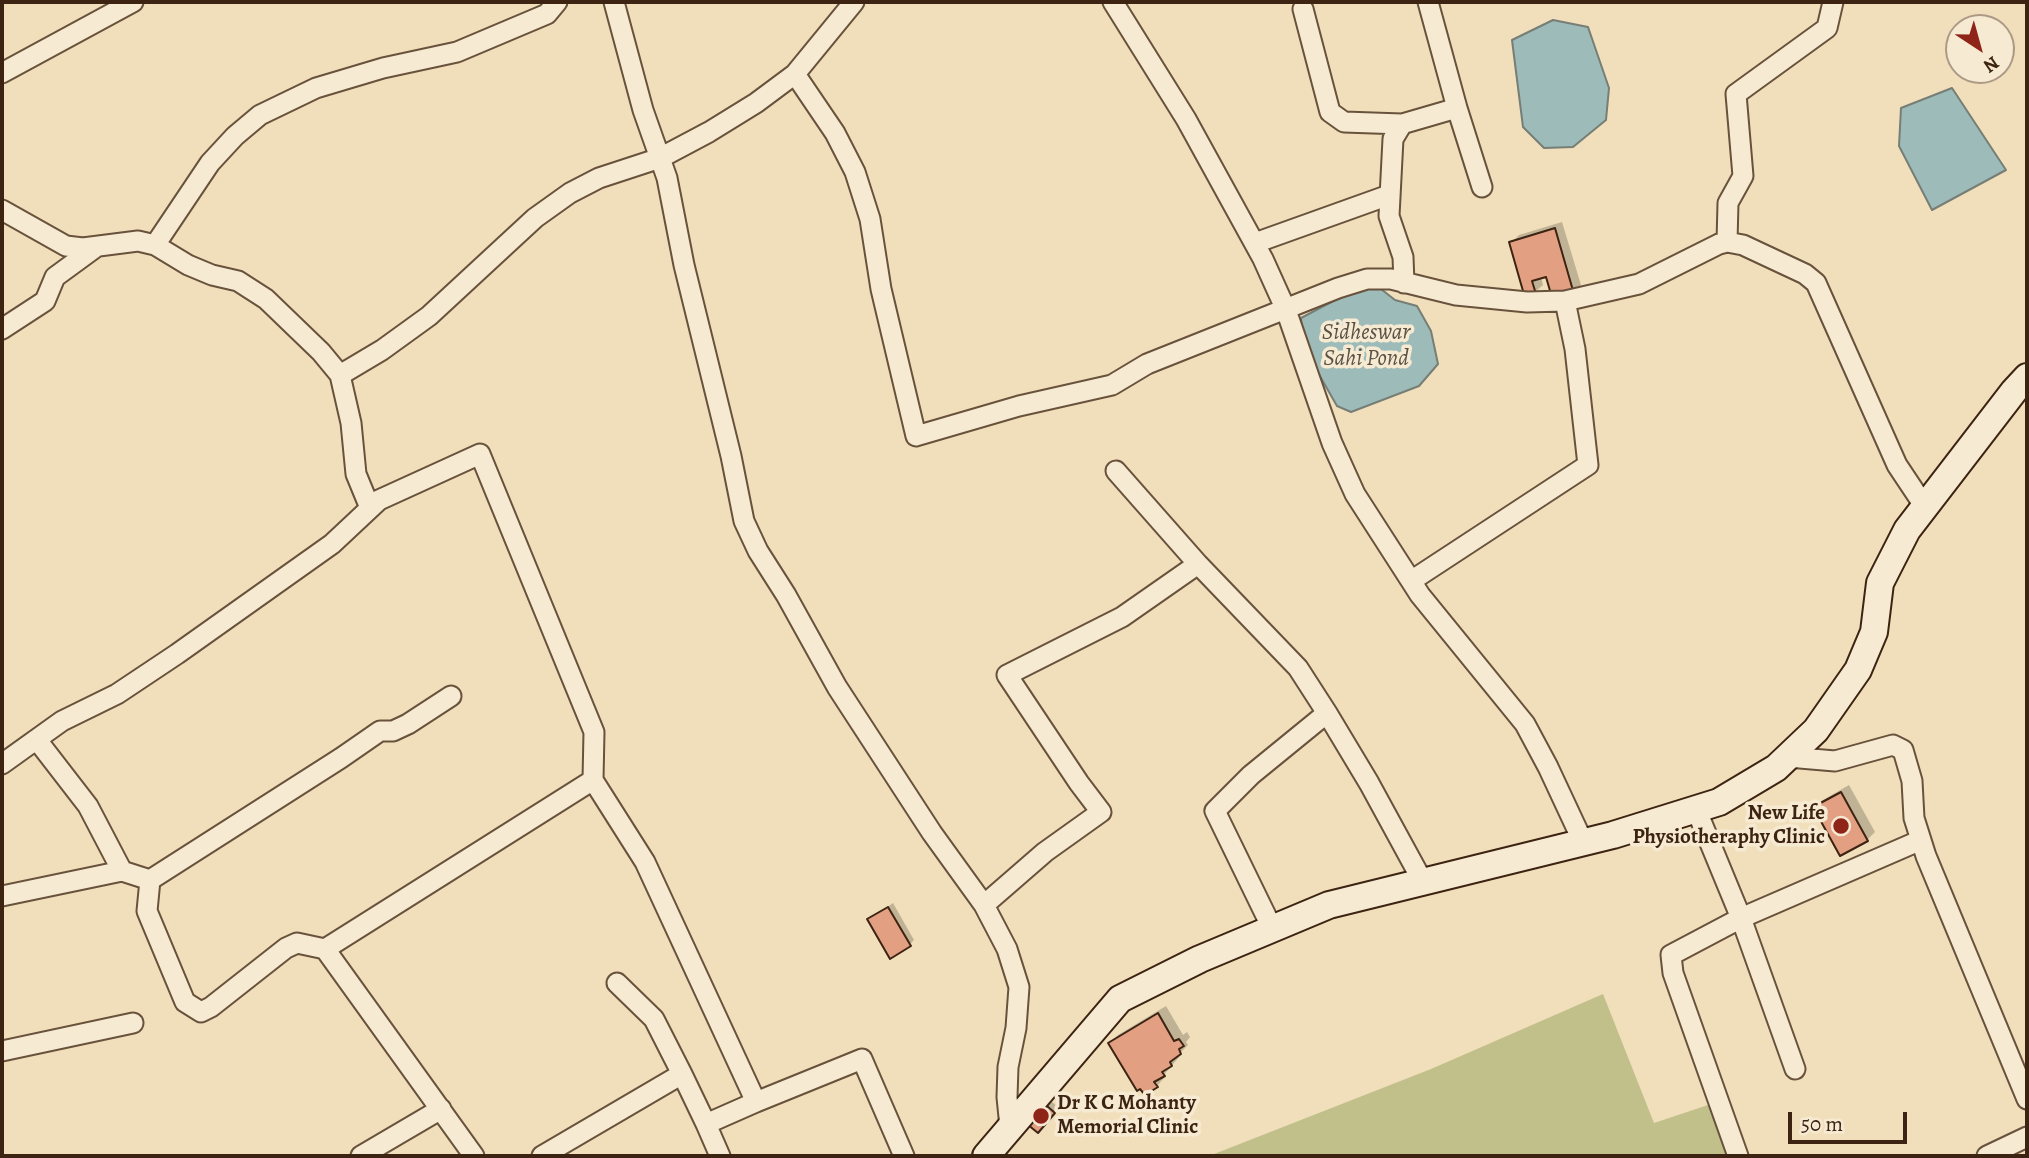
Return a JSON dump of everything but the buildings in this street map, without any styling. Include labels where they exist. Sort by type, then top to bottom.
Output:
[{"type":"main road","points":[[986,1156],[1120,999],[1200,959],[1329,905],[1583,842],[1719,802],[1776,768],[1816,730],[1858,670],[1874,632],[1880,583],[1907,530],[2027,377]]},
{"type":"street","points":[[2,72],[133,2]]},
{"type":"street","points":[[155,245],[210,163],[235,136],[260,116],[316,88],[383,68],[457,52],[547,14],[557,2]]},
{"type":"street","points":[[614,2],[643,110],[667,178],[684,265],[744,521],[758,551],[786,595],[837,687],[932,833],[984,905],[1007,950],[1019,987],[1016,1028],[1008,1067],[1010,1127]]},
{"type":"street","points":[[340,375],[382,350],[429,316],[535,218],[570,193],[599,178],[660,158],[756,103],[795,74],[854,2]]},
{"type":"street","points":[[1114,2],[1186,119],[1255,243],[1286,310],[1332,443],[1350,484],[1420,595],[1525,724],[1583,842]]},
{"type":"street","points":[[1428,2],[1482,187]]},
{"type":"street","points":[[1727,242],[1728,203],[1743,176],[1735,94],[1827,28],[1833,2]]},
{"type":"street","points":[[1303,9],[1330,112],[1344,122],[1402,124],[1457,108]]},
{"type":"street","points":[[795,74],[835,133],[855,172],[870,219],[881,289],[916,436],[1019,406],[1112,385],[1147,364],[1367,279],[1391,279],[1456,295],[1527,302],[1565,301],[1639,284],[1727,242],[1744,245],[1805,274],[1816,284],[1897,465],[1925,507]]},
{"type":"street","points":[[1402,124],[1393,139],[1389,216],[1403,257],[1404,283]]},
{"type":"street","points":[[1255,243],[1389,195]]},
{"type":"street","points":[[2,210],[66,246],[97,247],[138,242],[155,245],[188,265],[212,275],[238,281],[266,299],[340,375],[351,424],[356,474],[370,508]]},
{"type":"street","points":[[2,329],[45,301],[55,277],[65,267],[97,247]]},
{"type":"street","points":[[1411,581],[1588,465],[1576,349],[1565,301]]},
{"type":"street","points":[[2,764],[62,721],[117,694],[188,646],[332,544],[379,500],[480,454],[594,732],[593,780],[645,862],[756,1102]]},
{"type":"street","points":[[1116,471],[1198,564],[1298,668],[1328,713],[1423,882]]},
{"type":"street","points":[[984,905],[1045,852],[1101,812],[1007,675],[1122,617],[1198,564]]},
{"type":"street","points":[[150,880],[380,731],[393,731],[408,724],[451,696]]},
{"type":"street","points":[[1272,928],[1214,811],[1251,775],[1328,713]]},
{"type":"street","points":[[37,740],[88,806],[121,870]]},
{"type":"street","points":[[1788,757],[1835,761],[1894,745],[1903,750],[1912,781],[1914,818],[1921,840],[2027,1099]]},
{"type":"street","points":[[325,949],[593,780]]},
{"type":"street","points":[[1696,809],[1741,918],[1795,1069]]},
{"type":"street","points":[[1738,1156],[1673,973],[1671,955],[1741,918],[1921,840]]},
{"type":"street","points":[[2,896],[121,870],[150,880]]},
{"type":"street","points":[[150,880],[147,911],[185,1002],[201,1012],[211,1007],[286,948],[297,943],[325,949],[474,1156]]},
{"type":"street","points":[[617,983],[654,1019],[720,1156]]},
{"type":"street","points":[[2,1051],[133,1024]]},
{"type":"street","points":[[706,1124],[862,1059],[904,1156]]},
{"type":"street","points":[[542,1156],[682,1074]]},
{"type":"street","points":[[361,1156],[441,1109]]},
{"type":"street","points":[[1987,1156],[2027,1138]]},
{"type":"shaded area","points":[[1603,994],[1654,1123],[1708,1105],[1730,1156],[1209,1156],[1431,1069]]},
{"type":"water","points":[[1553,20],[1588,27],[1609,88],[1606,120],[1573,147],[1544,148],[1523,127],[1512,40]]},
{"type":"water","points":[[1952,88],[2006,170],[1932,210],[1899,146],[1901,108]]},
{"type":"water","name":"Sidheswar Sahi Pond","points":[[1366,287],[1381,289],[1395,300],[1417,306],[1431,331],[1438,364],[1419,386],[1351,412],[1337,406],[1309,357],[1301,318]]},
{"type":"place","name":"New Life Physiotheraphy Clinic","points":[[1841,826]]},
{"type":"place","name":"Dr K C Mohanty Memorial Clinic","points":[[1041,1116]]}]
